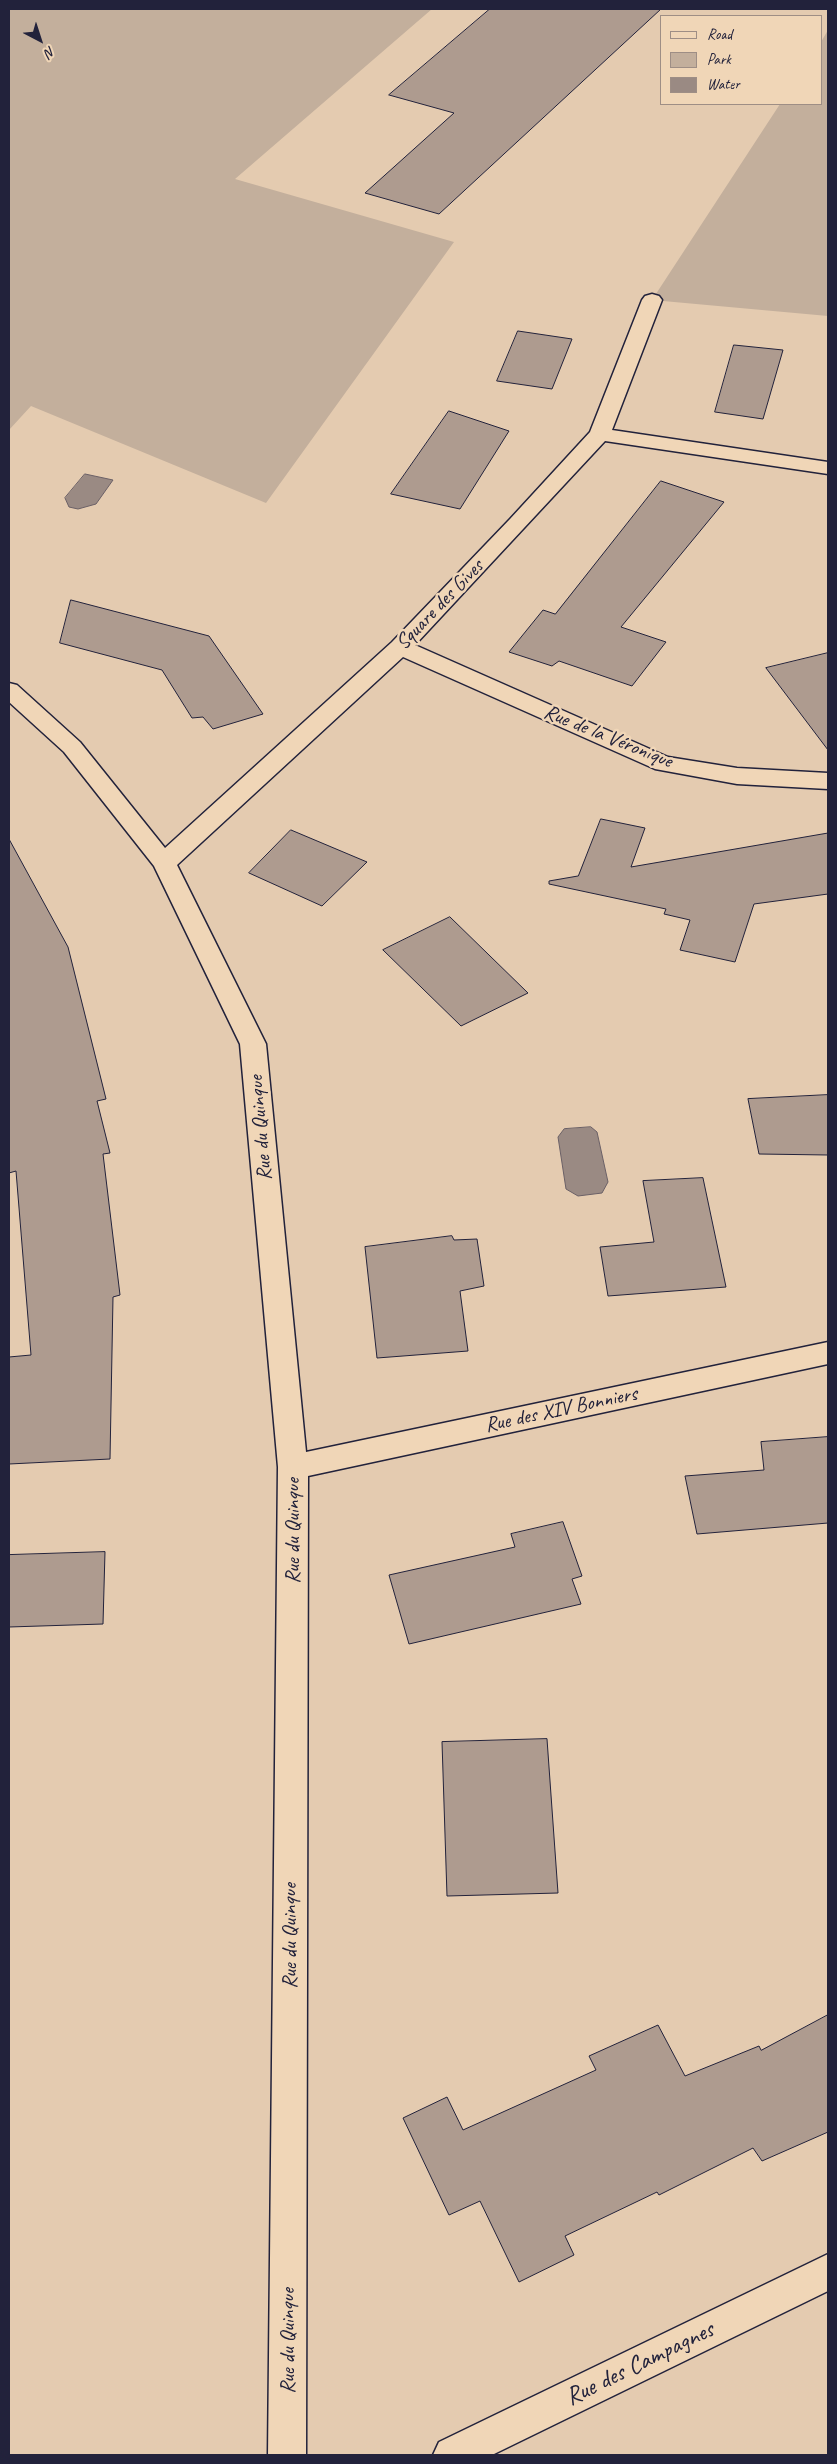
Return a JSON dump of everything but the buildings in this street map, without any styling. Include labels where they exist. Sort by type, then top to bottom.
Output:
[{"type":"street","name":"Square des Gives","points":[[164,863],[400,647],[518,524],[600,434],[652,300]]},
{"type":"street","points":[[600,434],[828,468]]},
{"type":"street","name":"Rue de la Véronique","points":[[400,647],[664,764],[737,776],[828,781]]},
{"type":"street","name":"Rue du Quinque","points":[[9,690],[72,747],[164,863],[253,1044],[293,1467],[287,2455]]},
{"type":"street","name":"Rue des XIV Bonniers","points":[[293,1467],[828,1353]]},
{"type":"street","name":"Rue des Campagnes","points":[[452,2455],[828,2272]]},
{"type":"green space","points":[[9,9],[432,9],[235,179],[454,242],[266,503],[31,406],[9,430]]},
{"type":"green space","points":[[828,30],[828,316],[652,300],[779,105],[822,105],[822,40]]},
{"type":"water","points":[[85,474],[113,480],[96,504],[78,509],[69,507],[65,498]]},
{"type":"water","points":[[591,1127],[597,1132],[608,1182],[602,1193],[578,1196],[566,1189],[558,1137],[564,1129]]}]
